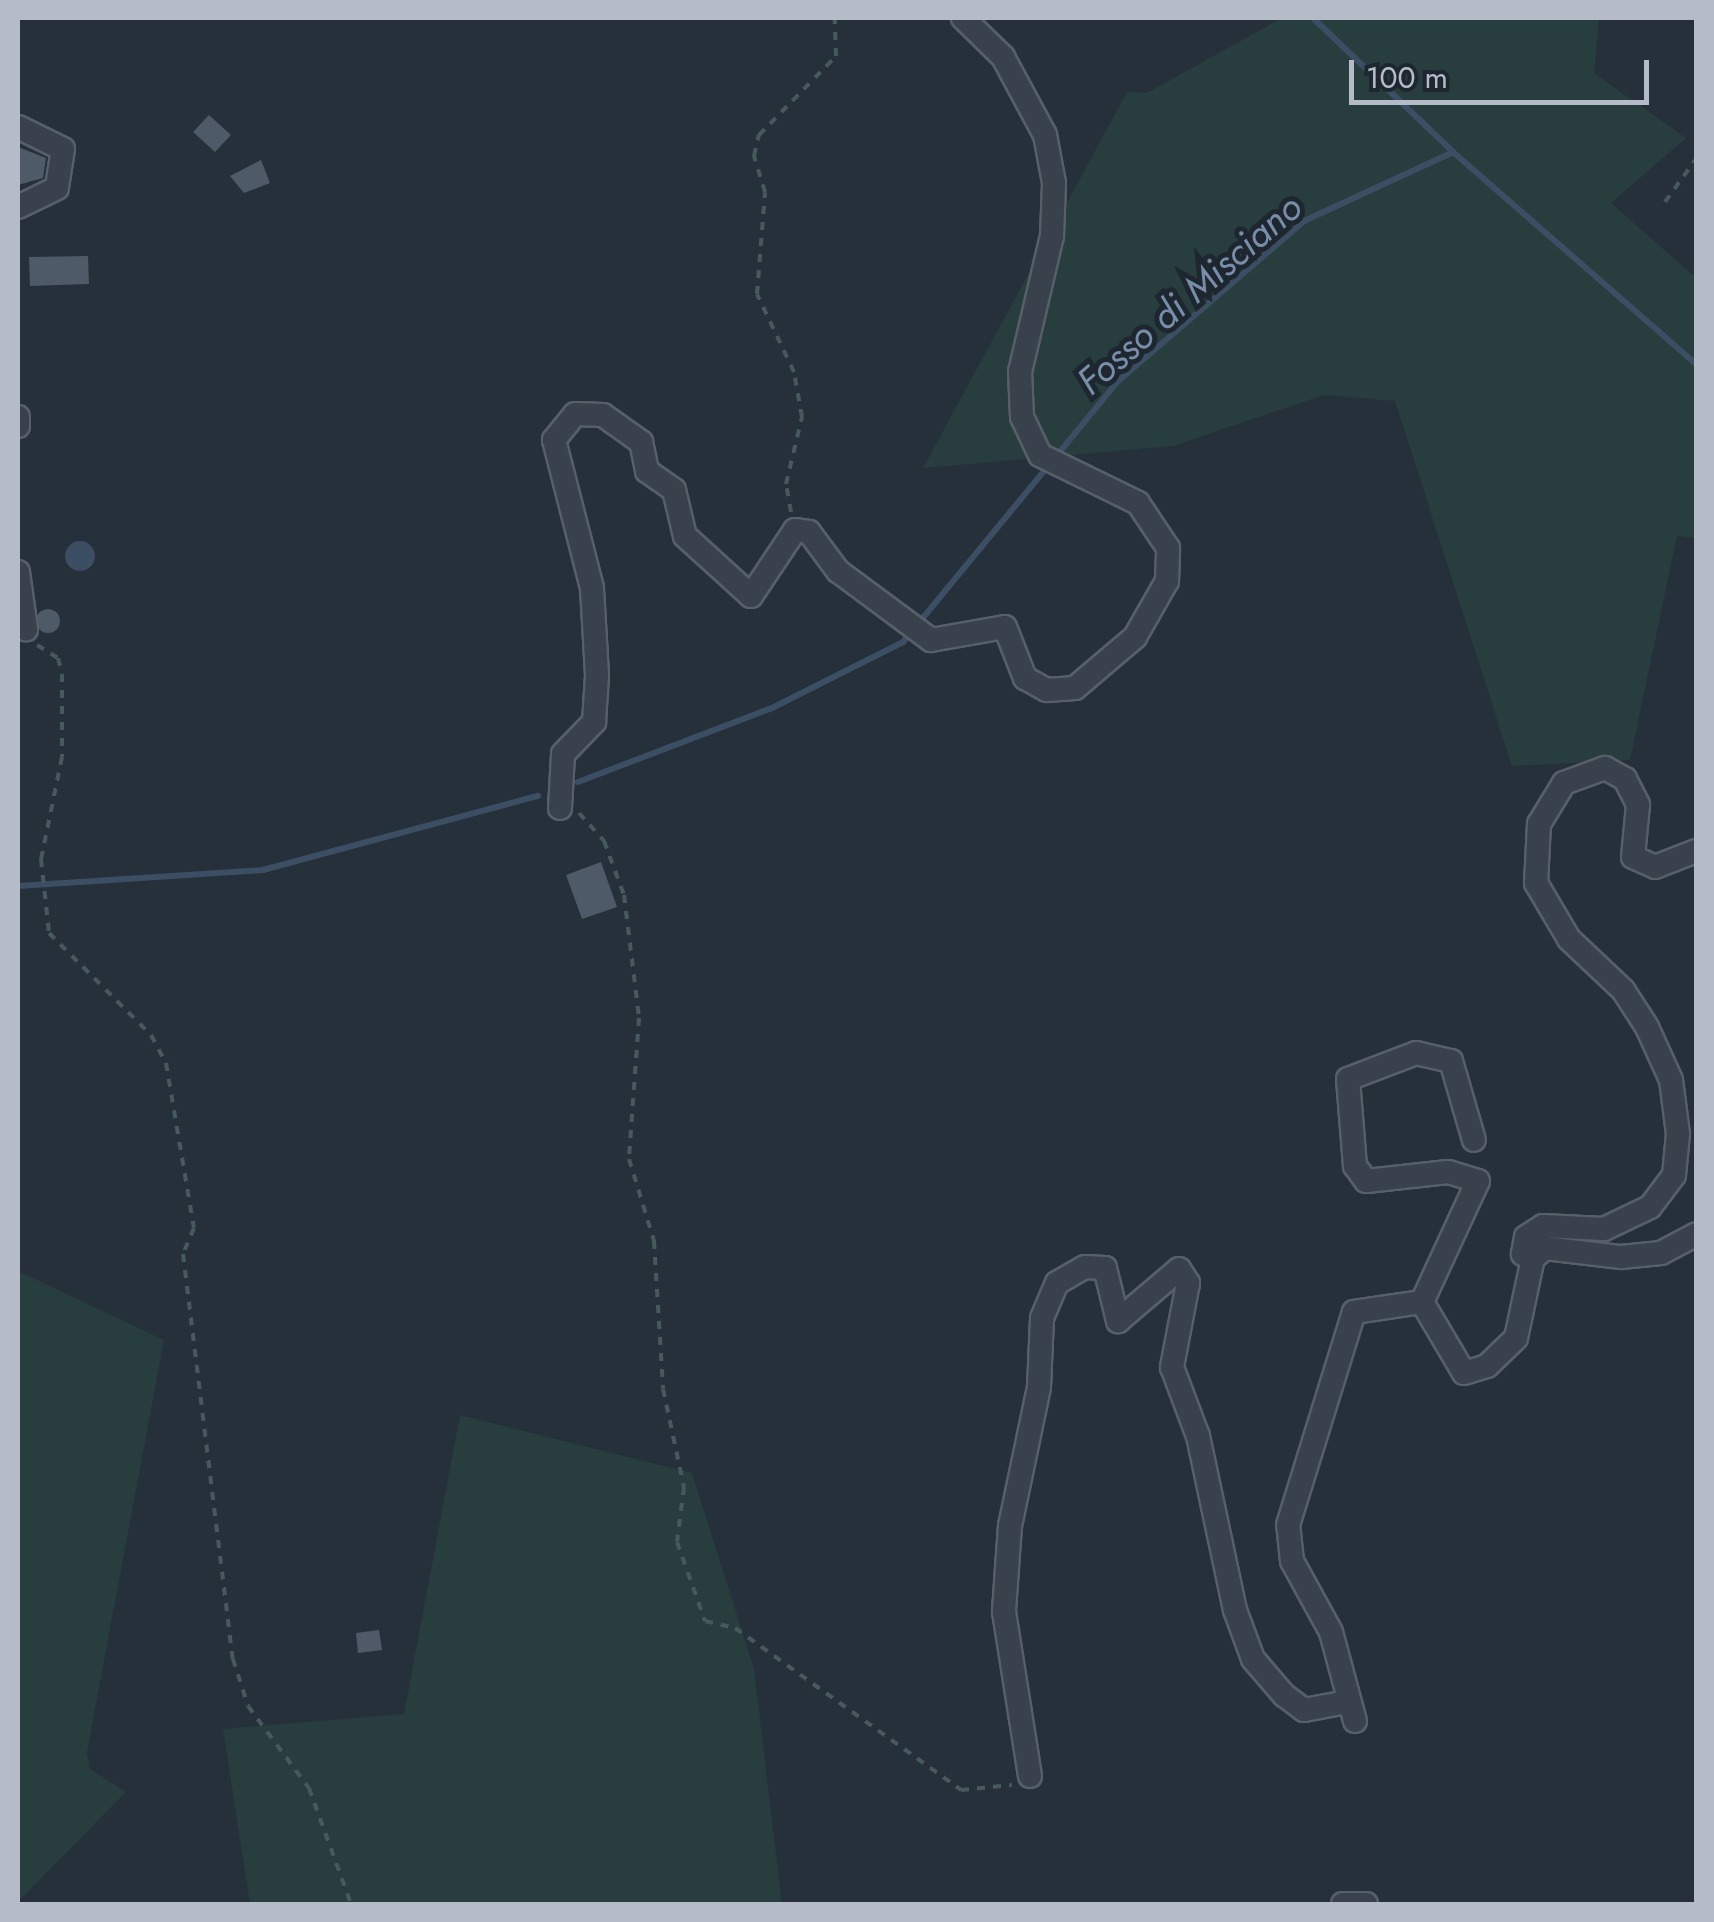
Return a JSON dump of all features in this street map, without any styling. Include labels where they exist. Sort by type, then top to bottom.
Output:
[{"type":"street","points":[[560,808],[563,754],[594,722],[597,674],[592,588],[554,440],[575,414],[603,415],[641,442],[647,472],[674,490],[685,536],[751,596],[795,530],[809,532],[838,570],[931,640],[1005,627],[1025,678],[1048,690],[1075,688],[1135,638],[1167,581],[1168,548],[1138,503],[1040,455],[1022,418],[1020,372],[1052,236],[1054,184],[1044,136],[1002,57],[963,18]]},
{"type":"street","points":[[18,127],[63,149],[57,188],[18,207]]},
{"type":"street","points":[[18,417],[18,426]]},
{"type":"street","points":[[18,572],[26,629]]},
{"type":"street","points":[[1533,1258],[1523,1254],[1526,1236],[1543,1226],[1604,1229],[1650,1206],[1674,1175],[1678,1134],[1671,1080],[1647,1028],[1623,990],[1569,939],[1536,883],[1539,824],[1564,784],[1605,768],[1625,779],[1638,805],[1633,856],[1655,867],[1696,851]]},
{"type":"street","points":[[1422,1302],[1478,1181],[1448,1172],[1366,1180],[1356,1166],[1348,1078],[1416,1053],[1452,1061],[1474,1140]]},
{"type":"street","points":[[1422,1302],[1464,1372],[1487,1366],[1516,1338],[1533,1258],[1545,1248],[1660,1254],[1696,1234]]},
{"type":"street","points":[[1030,1776],[1004,1612],[1010,1526],[1038,1388],[1042,1318],[1058,1283],[1085,1266],[1105,1268],[1118,1321],[1180,1270],[1188,1282],[1172,1367],[1198,1436],[1234,1610],[1254,1659],[1284,1695],[1304,1710],[1351,1712],[1331,1632],[1292,1562],[1288,1525],[1354,1312],[1422,1302]]},
{"type":"street","points":[[1343,1904],[1366,1904]]},
{"type":"path","points":[[795,530],[786,484],[802,417],[794,372],[757,294],[766,192],[754,156],[759,134],[836,56],[835,18]]},
{"type":"path","points":[[1665,202],[1696,159]]},
{"type":"path","points":[[26,629],[58,658],[62,674],[62,757],[42,859],[49,932],[152,1036],[166,1063],[194,1228],[184,1254],[233,1658],[248,1706],[310,1788],[351,1904]]},
{"type":"path","points":[[560,808],[590,816],[624,895],[639,1018],[630,1160],[654,1241],[663,1389],[684,1486],[678,1542],[705,1621],[736,1628],[961,1790],[998,1793],[1030,1776]]},
{"type":"green space","points":[[1282,18],[1599,18],[1594,73],[1686,138],[1611,203],[1696,278],[1696,538],[1677,536],[1630,760],[1512,766],[1395,401],[1324,395],[1173,446],[923,468],[1127,92],[1147,93]]},
{"type":"green space","points":[[18,1271],[164,1340],[87,1752],[90,1769],[126,1792],[18,1902]]},
{"type":"green space","points":[[460,1415],[692,1473],[754,1669],[782,1904],[250,1904],[223,1729],[404,1714]]},
{"type":"water","points":[[80,541],[90,546],[95,556],[90,566],[80,571],[70,566],[65,556],[70,546]]},
{"type":"building","points":[[209,115],[231,135],[215,152],[193,132]]},
{"type":"building","points":[[18,147],[46,158],[43,178],[18,185]]},
{"type":"building","points":[[261,160],[270,183],[244,193],[230,176]]},
{"type":"building","points":[[88,256],[89,284],[30,286],[29,257]]},
{"type":"building","points":[[43,609],[53,609],[60,621],[53,633],[43,633],[36,626],[36,616]]},
{"type":"building","points":[[601,862],[617,907],[582,919],[566,875]]},
{"type":"building","points":[[379,1630],[382,1650],[358,1653],[356,1633]]},
{"type":"waterway","points":[[1313,18],[1453,152]]},
{"type":"waterway","name":"Fosso di Misciano","points":[[578,782],[774,707],[903,642],[1117,382],[1304,221],[1453,152],[1696,364]]},
{"type":"waterway","name":"Fosso di Misciano","points":[[18,886],[263,870],[538,796]]}]
